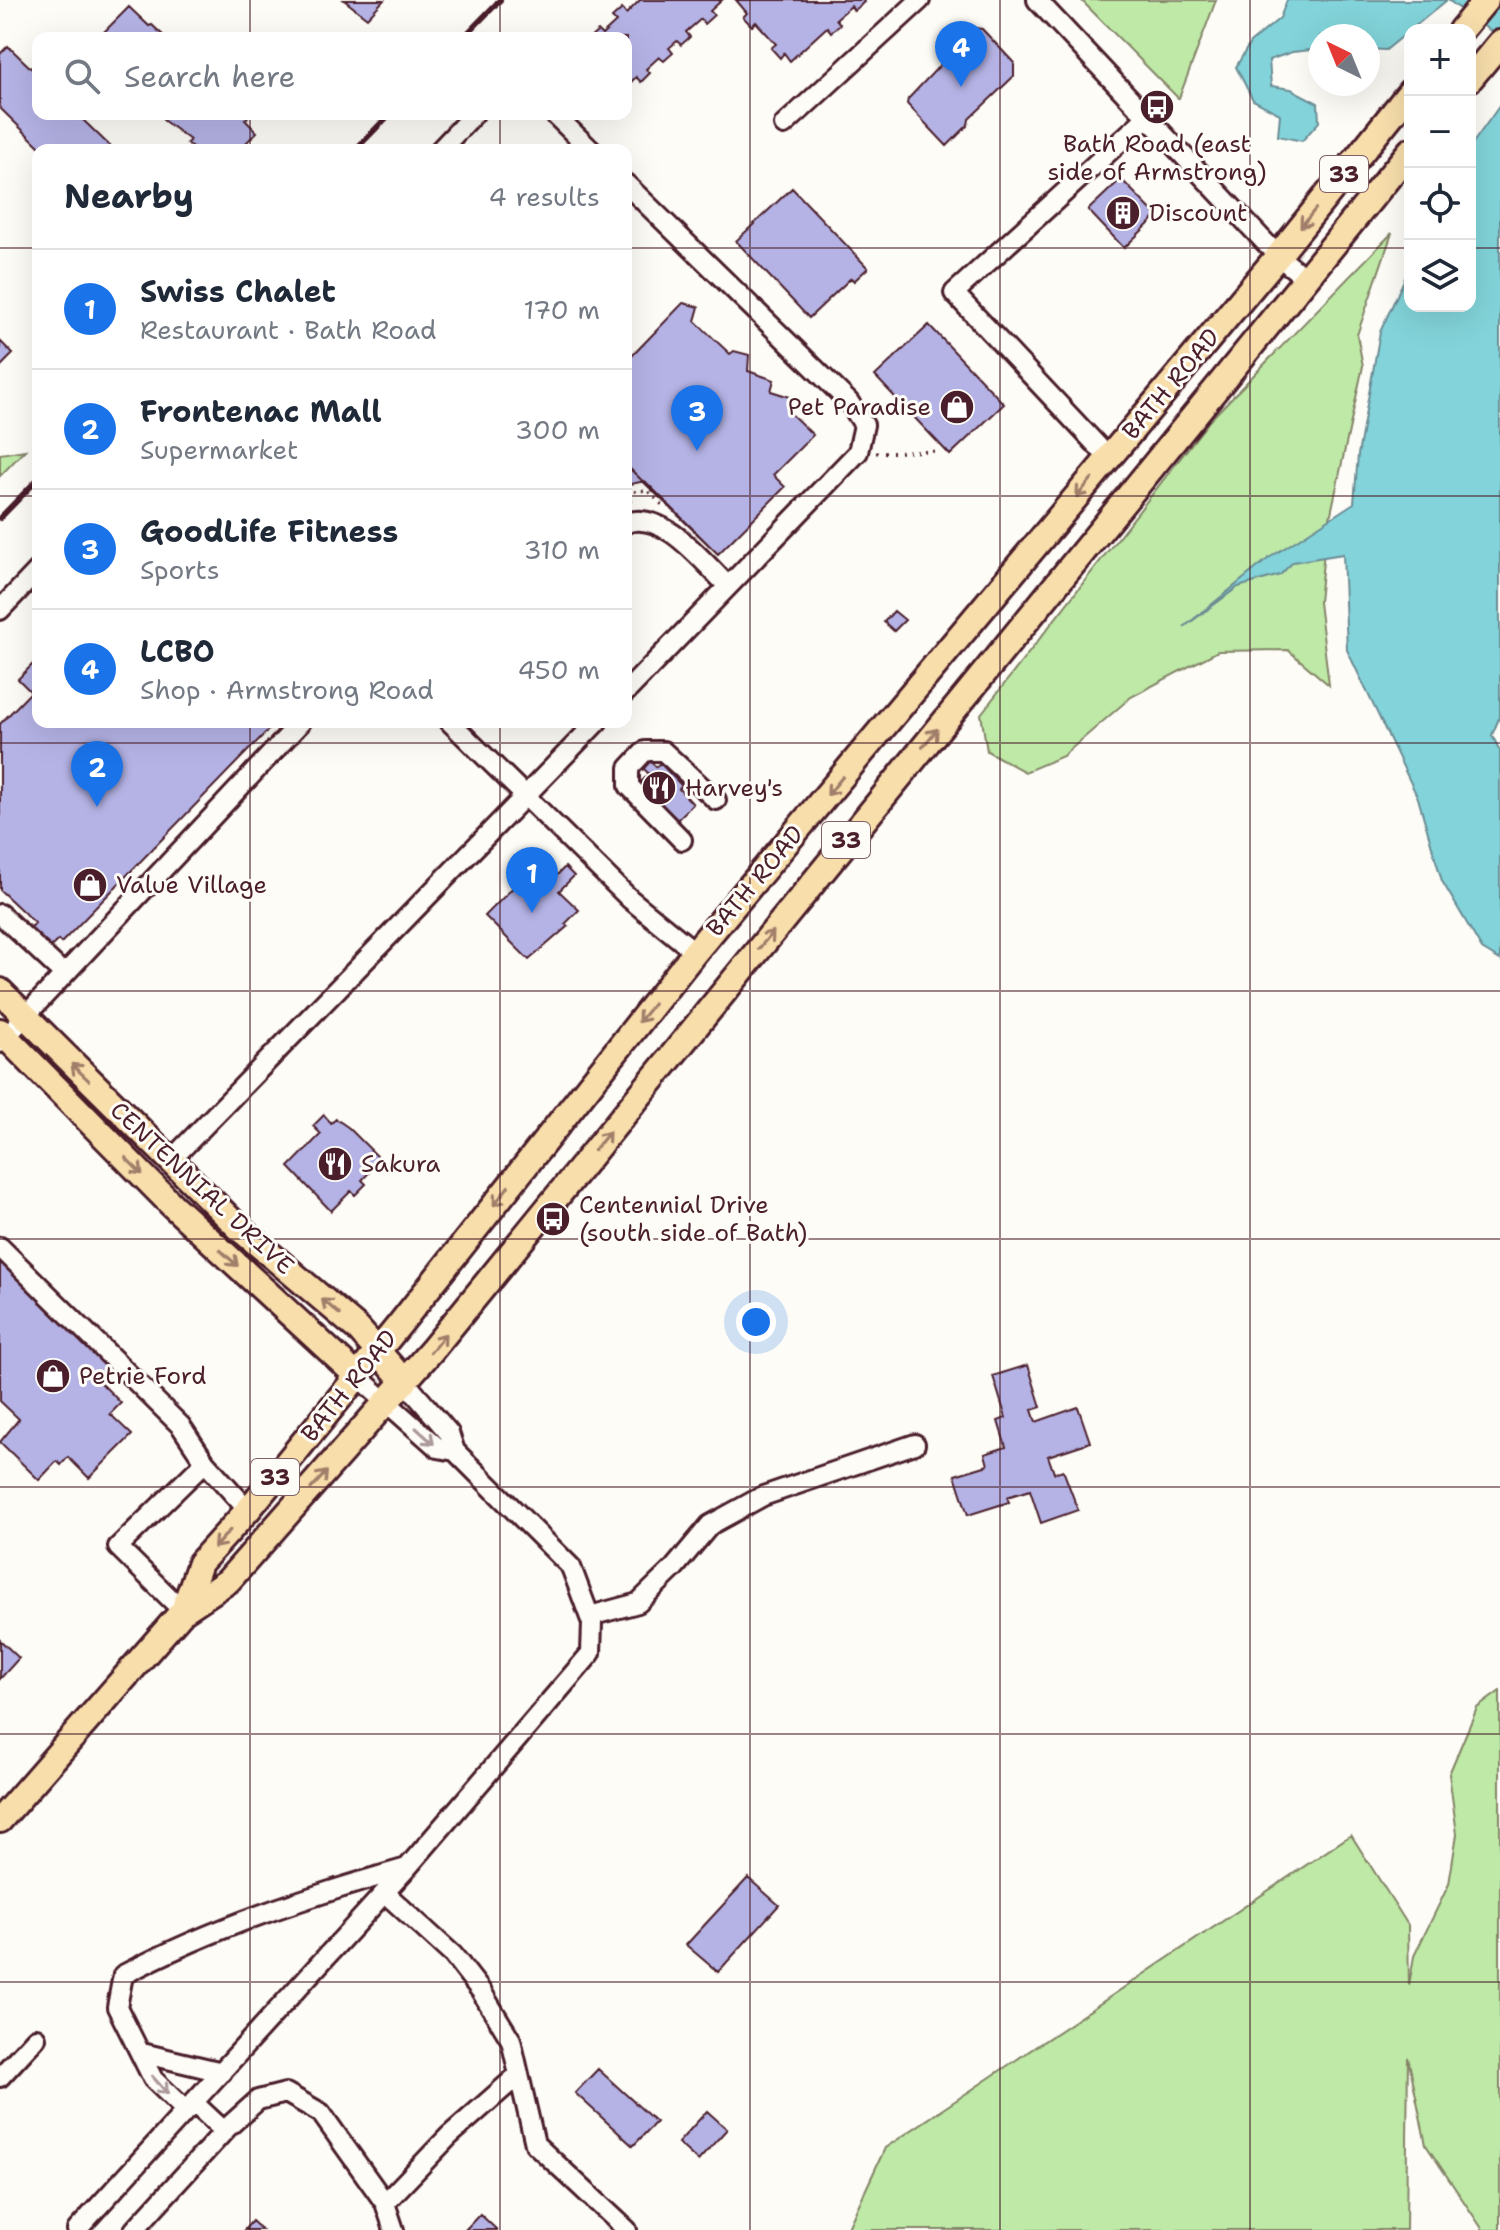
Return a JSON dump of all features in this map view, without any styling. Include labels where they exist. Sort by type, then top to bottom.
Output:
[{"type":"main road","points":[[1466,24],[1486,0]]},
{"type":"main road","points":[[1476,72],[1500,43]]},
{"type":"main road","name":"BATH ROAD","points":[[183,1611],[200,1563],[248,1510],[379,1350],[695,952],[1278,256],[1407,96]]},
{"type":"main road","name":"BATH ROAD","points":[[0,1820],[183,1611],[228,1581],[405,1382],[1404,158]]},
{"type":"main road","name":"CENTENNIAL DRIVE","points":[[0,991],[239,1228],[379,1350],[405,1382]]},
{"type":"main road","name":"CENTENNIAL DRIVE","points":[[2,1037],[172,1205],[357,1376]]},
{"type":"street","points":[[784,125],[920,0]]},
{"type":"street","points":[[1037,0],[1278,256],[1304,277]]},
{"type":"street","points":[[1109,458],[954,293],[1147,117]]},
{"type":"street","points":[[446,144],[468,120]]},
{"type":"street","points":[[560,120],[585,144]]},
{"type":"street","points":[[632,190],[849,402],[864,425],[858,452],[632,686]]},
{"type":"street","points":[[632,521],[661,524],[727,585]]},
{"type":"street","points":[[0,610],[32,576]]},
{"type":"street","points":[[2,1037],[295,728]]},
{"type":"street","points":[[456,728],[630,899],[695,952]]},
{"type":"street","points":[[171,1160],[591,728]]},
{"type":"street","points":[[682,840],[629,786],[629,768],[645,751],[663,751],[716,800]]},
{"type":"street","points":[[0,914],[64,974]]},
{"type":"street","points":[[0,1247],[181,1426],[205,1462],[248,1510]]},
{"type":"street","points":[[357,1376],[438,1448],[455,1451]]},
{"type":"street","points":[[77,2230],[385,1893],[591,1653],[590,1616],[571,1567],[455,1451],[449,1433],[405,1382]]},
{"type":"street","points":[[590,1616],[638,1603],[674,1568],[710,1525],[763,1496],[915,1444]]},
{"type":"street","points":[[183,1611],[118,1547],[205,1462]]},
{"type":"street","points":[[224,2131],[153,2079],[117,2007],[123,1975],[180,1945],[293,1901],[407,1868]]},
{"type":"street","points":[[385,1893],[453,1955],[481,1991],[511,2040],[535,2144],[627,2230]]},
{"type":"street","points":[[0,2077],[36,2038]]},
{"type":"street","points":[[142,2053],[222,2072]]},
{"type":"street","points":[[385,2203],[449,2136],[517,2076]]},
{"type":"street","points":[[134,2230],[224,2131],[258,2100],[286,2093],[321,2113],[385,2203],[394,2230]]},
{"type":"path","points":[[858,452],[940,451]]},
{"type":"green space","points":[[1081,0],[1216,0],[1179,98],[1178,98]]},
{"type":"green space","points":[[1392,233],[1357,335],[1363,366],[1325,541],[1319,602],[1329,685],[1288,650],[1218,651],[1131,697],[1063,756],[1025,772],[987,751],[981,714],[1210,420]]},
{"type":"green space","points":[[25,450],[0,476],[0,454]]},
{"type":"green space","points":[[1500,1691],[1500,2230],[1483,2230],[1426,2145],[1408,2057],[1406,2230],[847,2230],[885,2148],[1351,1835],[1408,1925],[1409,1985],[1414,1956],[1449,1884],[1457,1834],[1449,1774],[1477,1708]]},
{"type":"water","points":[[1287,0],[1447,0],[1418,24],[1404,24],[1404,35],[1386,50],[1380,50],[1380,24],[1308,24],[1308,50],[1269,60],[1271,86],[1291,89],[1318,103],[1319,122],[1302,141],[1278,136],[1280,114],[1253,100],[1236,67],[1250,43],[1280,18]]},
{"type":"water","points":[[1448,0],[1500,0],[1500,38]]},
{"type":"water","points":[[1500,105],[1500,716],[1492,735],[1500,751],[1500,960],[1482,949],[1442,881],[1418,798],[1347,650],[1343,554],[1293,562],[1280,575],[1238,587],[1184,627],[1269,558],[1354,503],[1358,455],[1380,332],[1404,280],[1404,312],[1476,312],[1476,139]]},
{"type":"building","points":[[344,0],[384,0],[367,18]]},
{"type":"building","points":[[640,0],[722,0],[710,11],[714,15],[704,24],[701,19],[686,32],[690,37],[681,45],[677,41],[669,48],[673,53],[664,61],[659,57],[646,69],[650,73],[641,82],[636,77],[632,81],[632,32],[605,32],[616,22],[612,18],[622,9],[626,14]]},
{"type":"building","points":[[736,0],[864,2],[854,11],[851,6],[836,19],[840,24],[831,32],[827,27],[790,61],[784,53],[780,58],[771,48],[776,44],[756,22],[752,26],[743,17],[747,13]]},
{"type":"building","points":[[129,7],[160,32],[104,32]]},
{"type":"building","points":[[975,28],[982,29],[1014,63],[1014,76],[969,119],[968,125],[947,146],[907,104],[908,99]]},
{"type":"building","points":[[8,46],[32,69],[32,120],[83,120],[108,144],[37,144],[0,108],[0,54]]},
{"type":"building","points":[[163,120],[245,120],[257,132],[245,144],[188,144],[190,140]]},
{"type":"building","name":"Discount","points":[[1121,179],[1157,216],[1124,248],[1088,210]]},
{"type":"building","points":[[792,188],[868,268],[854,281],[851,278],[809,318],[736,241]]},
{"type":"building","points":[[683,303],[699,307],[695,321],[730,354],[734,351],[749,355],[748,371],[774,380],[771,391],[793,398],[788,411],[813,435],[773,475],[785,487],[718,554],[645,481],[632,484],[632,356]]},
{"type":"building","points":[[683,303],[699,307],[695,321],[730,354],[734,351],[749,355],[748,371],[774,380],[771,391],[793,398],[788,411],[813,435],[773,475],[785,487],[718,554],[632,471],[632,356]]},
{"type":"building","points":[[929,325],[1004,404],[950,455],[875,376]]},
{"type":"building","points":[[0,341],[13,354],[0,367]]},
{"type":"building","points":[[894,611],[905,620],[894,631],[884,622]]},
{"type":"building","points":[[32,665],[32,728],[270,728],[61,943],[58,940],[47,951],[27,932],[35,923],[0,890],[0,724],[31,692],[18,679]]},
{"type":"building","name":"Harvey's","points":[[646,757],[656,767],[660,763],[682,786],[679,789],[693,804],[676,821],[636,787],[649,774],[639,764]]},
{"type":"building","points":[[535,865],[551,881],[565,867],[574,876],[559,891],[579,910],[565,924],[568,926],[529,960],[485,916]]},
{"type":"building","name":"Sakura","points":[[324,1115],[331,1123],[336,1119],[349,1128],[381,1160],[362,1180],[366,1184],[355,1195],[351,1191],[331,1211],[289,1167],[321,1134],[313,1126]]},
{"type":"building","name":"Petrie Ford","points":[[0,1261],[112,1370],[100,1382],[121,1403],[110,1414],[132,1435],[89,1478],[68,1457],[61,1465],[57,1461],[39,1480],[0,1442],[19,1419],[0,1401]]},
{"type":"building","points":[[1028,1365],[1041,1407],[1032,1410],[1036,1422],[1078,1407],[1090,1442],[1048,1456],[1054,1473],[1063,1470],[1078,1510],[1041,1523],[1030,1490],[1007,1497],[1009,1502],[968,1515],[955,1475],[988,1465],[985,1454],[1006,1447],[998,1421],[1006,1418],[993,1376]]},
{"type":"building","points":[[0,1640],[19,1658],[0,1679]]},
{"type":"building","points":[[748,1878],[779,1905],[718,1972],[686,1945]]},
{"type":"building","points":[[598,2069],[656,2122],[633,2146],[575,2093]]},
{"type":"building","points":[[707,2111],[727,2129],[698,2161],[678,2143]]},
{"type":"building","points":[[480,2214],[497,2230],[465,2230]]},
{"type":"building","points":[[252,2221],[262,2230],[244,2230]]},
{"type":"railway","points":[[469,32],[500,0]]},
{"type":"railway","points":[[361,144],[384,120]]},
{"type":"railway","points":[[0,518],[32,485]]},
{"type":"place","name":"LCBO","points":[[961,87]]},
{"type":"place","name":"Bath Road (east side of Armstrong)","points":[[1157,107]]},
{"type":"place","name":"Discount","points":[[1123,213]]},
{"type":"place","name":"Pet Paradise","points":[[957,407]]},
{"type":"place","name":"GoodLife Fitness","points":[[697,451]]},
{"type":"place","name":"Harvey's","points":[[659,788]]},
{"type":"place","name":"Frontenac Mall","points":[[97,807]]},
{"type":"place","name":"Value Village","points":[[90,885]]},
{"type":"place","name":"Swiss Chalet","points":[[532,913]]},
{"type":"place","name":"Sakura","points":[[335,1164]]},
{"type":"place","name":"Centennial Drive (south side of Bath)","points":[[553,1219]]},
{"type":"place","name":"Petrie Ford","points":[[53,1376]]}]
